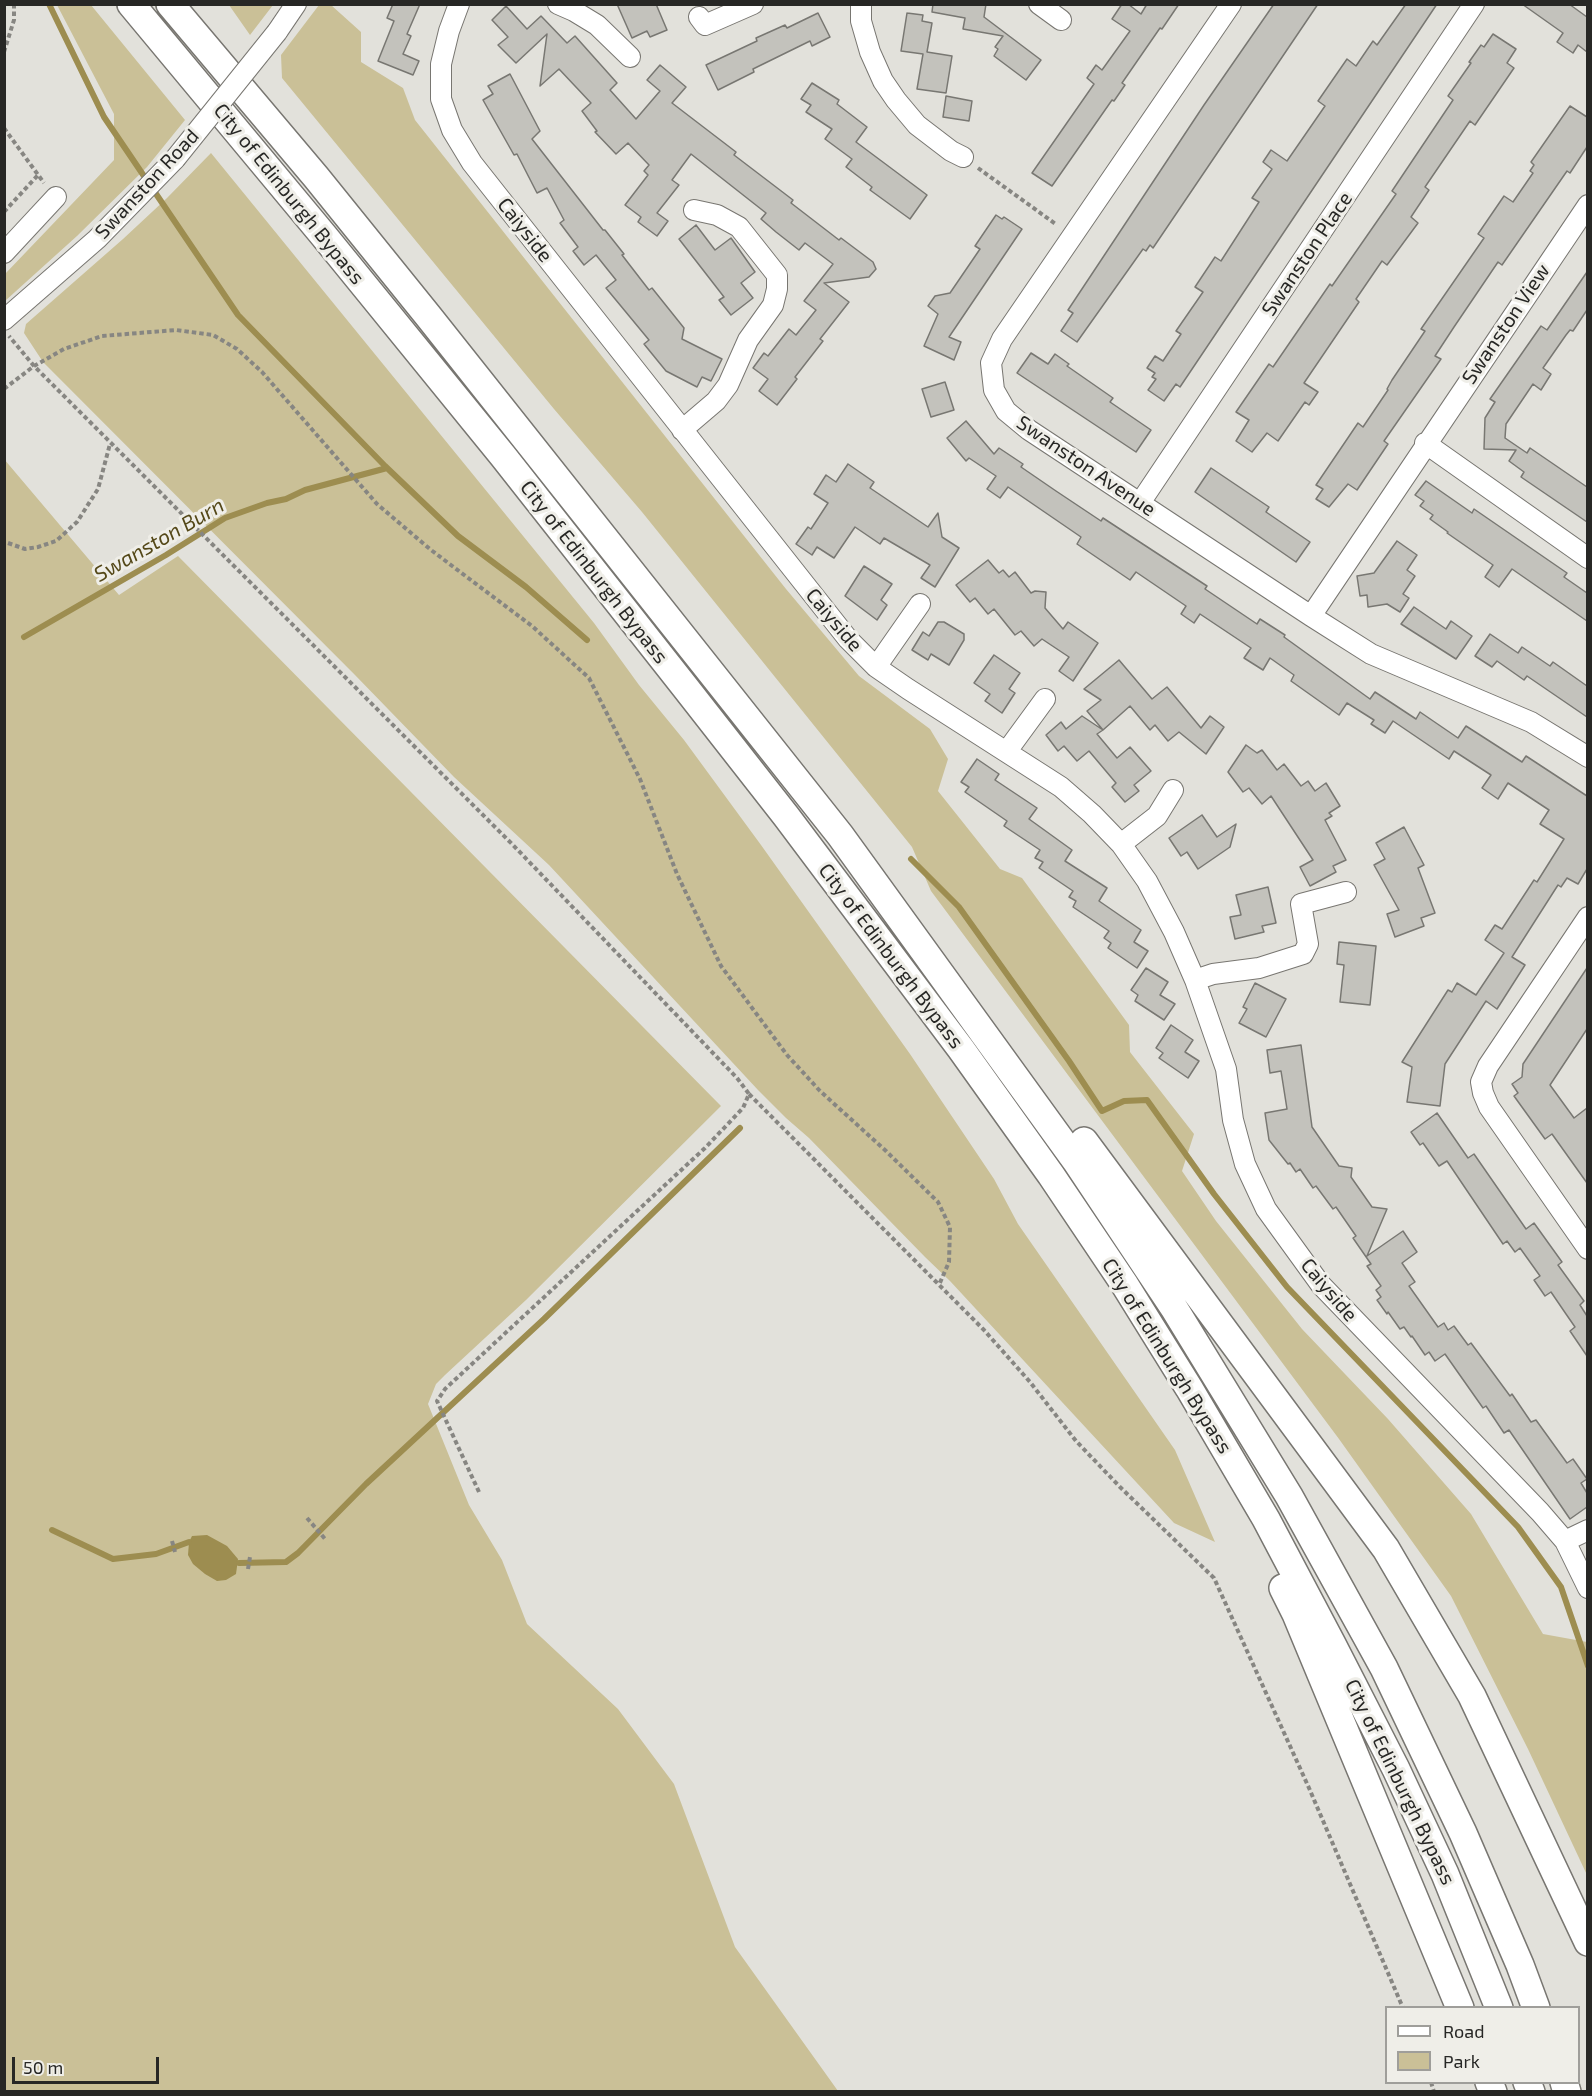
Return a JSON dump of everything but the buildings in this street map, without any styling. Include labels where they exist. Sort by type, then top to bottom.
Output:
[{"type":"highway","name":"City of Edinburgh Bypass","points":[[131,4],[503,456],[786,816],[961,1049],[1051,1175],[1125,1285],[1266,1519],[1396,1769],[1445,1874],[1499,2006]]},
{"type":"highway","name":"City of Edinburgh Bypass","points":[[170,4],[399,279],[840,835],[1076,1161],[1174,1308],[1288,1496],[1384,1668],[1463,1833],[1536,2006]]},
{"type":"highway","points":[[840,835],[983,1007],[1386,1549],[1472,1696],[1587,1942]]},
{"type":"highway","points":[[961,1049],[1191,1420],[1267,1554],[1296,1614],[1460,2006]]},
{"type":"street","name":"Swanston Road","points":[[4,320],[97,239],[176,159],[277,32],[296,4]]},
{"type":"street","name":"Caiyside","points":[[459,4],[449,31],[441,64],[441,99],[452,130],[472,163],[848,639],[876,667],[1061,787],[1121,844],[1147,881],[1174,932],[1195,980],[1226,1069],[1233,1120],[1245,1164],[1266,1209],[1321,1285],[1540,1512],[1565,1541],[1587,1588]]},
{"type":"street","points":[[558,4],[597,25],[630,57]]},
{"type":"street","points":[[699,17],[705,25],[753,4]]},
{"type":"street","points":[[861,4],[861,21],[870,52],[883,81],[917,125],[952,157]]},
{"type":"street","name":"Swanston Avenue","points":[[1231,4],[1002,339],[991,363],[994,390],[1006,411],[1029,430],[1371,654],[1530,722],[1587,756]]},
{"type":"street","name":"Swanston Place","points":[[1140,502],[1474,4]]},
{"type":"street","points":[[4,253],[56,197]]},
{"type":"street","name":"Swanston View","points":[[1311,616],[1425,443],[1587,205]]},
{"type":"street","points":[[682,430],[716,401],[728,385],[748,340],[773,305],[777,289],[777,275],[739,227],[717,215],[694,210]]},
{"type":"street","points":[[1425,443],[1587,558]]},
{"type":"street","name":"Caiyside","points":[[876,667],[920,604]]},
{"type":"street","points":[[1007,752],[1045,699]]},
{"type":"street","points":[[1121,844],[1157,816],[1173,790]]},
{"type":"street","points":[[1195,980],[1213,974],[1259,968],[1303,954],[1308,944],[1301,904],[1347,892]]},
{"type":"street","points":[[1587,917],[1488,1066],[1481,1082],[1489,1107],[1587,1249]]},
{"type":"street","points":[[1565,1541],[1587,1530]]},
{"type":"path","points":[[4,52],[15,20],[14,4]]},
{"type":"path","points":[[4,128],[56,197]]},
{"type":"path","points":[[952,157],[1073,236]]},
{"type":"path","points":[[4,212],[38,175]]},
{"type":"path","points":[[4,330],[34,366],[512,844],[737,1078],[749,1094],[984,1330],[1076,1441],[1214,1578],[1309,1788],[1403,2006]]},
{"type":"path","points":[[4,389],[34,366],[64,349],[102,336],[176,330],[213,335],[237,349],[262,372],[377,504],[431,549],[532,626],[589,678],[640,779],[677,874],[721,966],[787,1055],[820,1091],[938,1202],[950,1227],[949,1262],[939,1285]]},
{"type":"path","points":[[8,543],[24,549],[38,547],[56,541],[77,522],[98,489],[110,443]]},
{"type":"path","points":[[479,1492],[437,1401],[445,1389],[705,1148],[743,1108],[749,1094]]},
{"type":"path","points":[[308,1518],[326,1540]]},
{"type":"path","points":[[172,1541],[175,1552]]},
{"type":"path","points":[[248,1569],[250,1557]]},
{"type":"green space","points":[[57,5],[91,5],[185,120],[147,167],[77,236],[5,301],[5,274],[114,160],[114,114]]},
{"type":"green space","points":[[229,5],[273,5],[250,35]]},
{"type":"green space","points":[[319,5],[331,5],[361,32],[361,62],[403,88],[415,120],[786,589],[859,676],[930,729],[948,759],[938,791],[1000,869],[1022,878],[1129,1025],[1130,1052],[1194,1134],[1182,1171],[1216,1221],[1302,1329],[1388,1419],[1471,1514],[1543,1634],[1587,1642],[1587,1875],[1528,1749],[1451,1596],[1339,1439],[931,891],[912,847],[642,512],[554,409],[282,78],[281,55]]},
{"type":"green space","points":[[211,153],[594,623],[761,845],[910,1054],[994,1179],[1018,1224],[1175,1450],[1215,1542],[1174,1523],[950,1281],[809,1138],[758,1090],[549,865],[454,777],[43,362],[24,333],[26,324],[123,239]]},
{"type":"green space","points":[[4,459],[119,595],[178,556],[721,1106],[526,1300],[436,1384],[428,1404],[469,1505],[502,1560],[527,1624],[618,1709],[674,1784],[735,1947],[838,2091],[5,2091]]},
{"type":"shaded area","points":[[207,1535],[227,1546],[238,1559],[236,1574],[226,1580],[217,1581],[205,1574],[193,1564],[188,1555],[192,1536]]},
{"type":"waterway","points":[[49,4],[104,117],[238,315],[385,466],[458,536],[526,587],[587,640]]},
{"type":"waterway","name":"Swanston Burn","points":[[24,637],[225,518],[267,503],[286,499],[305,490],[387,468]]},
{"type":"waterway","points":[[911,859],[959,907],[1102,1111],[1124,1101],[1147,1100],[1214,1194],[1287,1287],[1518,1527],[1561,1587],[1588,1666]]},
{"type":"waterway","points":[[239,1563],[286,1562],[298,1553],[366,1484],[544,1319],[740,1128]]},
{"type":"waterway","points":[[52,1530],[113,1559],[156,1554],[189,1542]]}]
